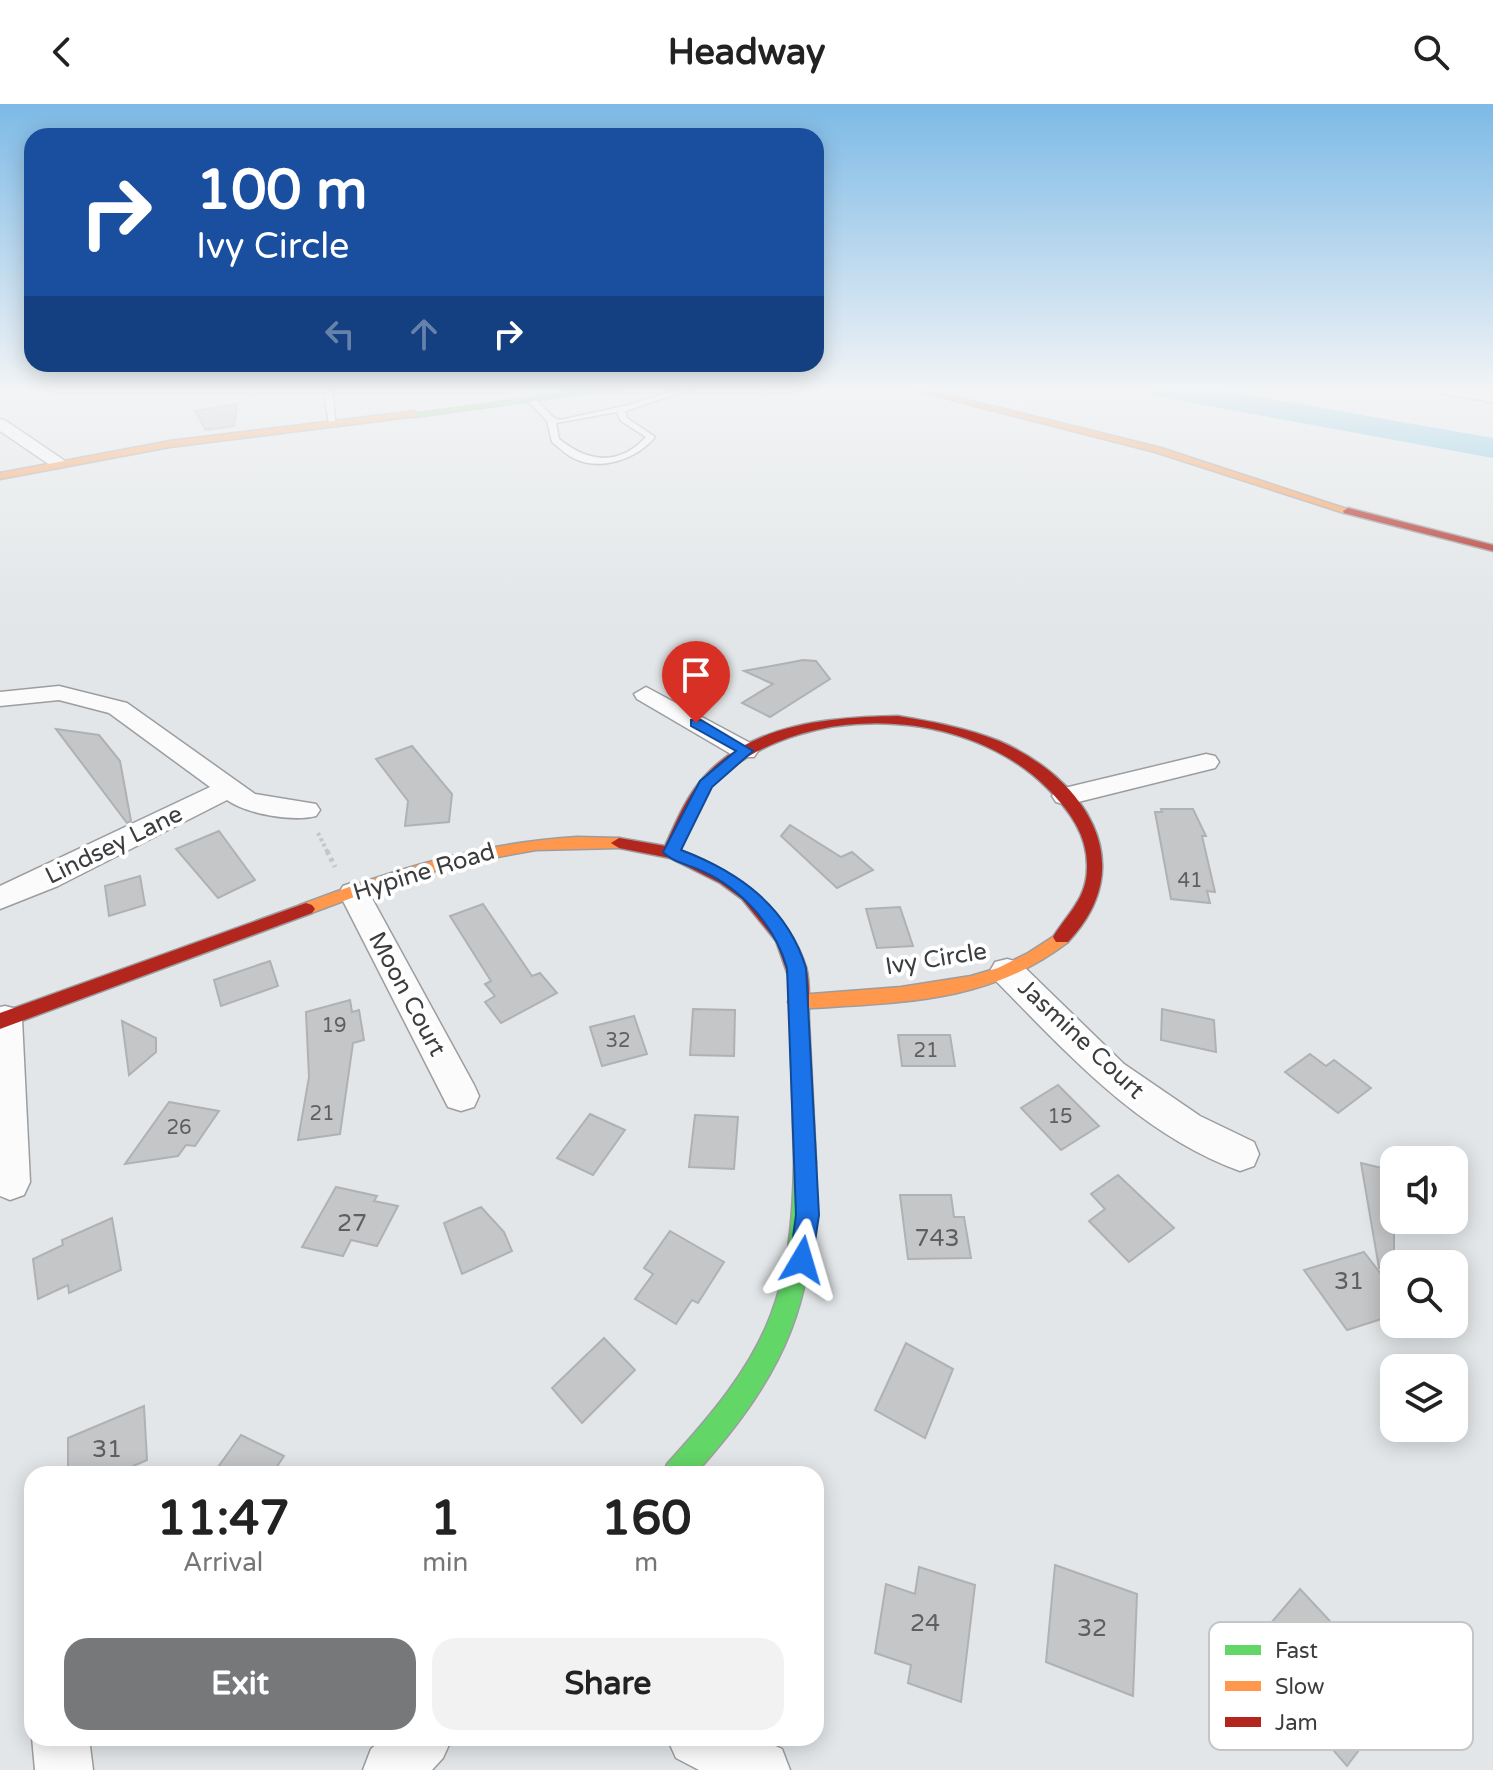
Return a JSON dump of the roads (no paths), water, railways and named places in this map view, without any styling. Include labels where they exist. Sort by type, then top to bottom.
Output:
[{"type":"street","points":[[0,476],[42,467]]},
{"type":"street","points":[[1209,467],[1328,506],[1493,548]]},
{"type":"street","points":[[0,699],[59,693],[118,708],[227,789],[267,806],[306,810]]},
{"type":"street","points":[[646,694],[745,751]]},
{"type":"street","name":"Ivy Circle","points":[[671,852],[706,785],[745,751],[787,732],[861,720],[913,723],[964,734],[1011,753],[1066,796],[1080,813],[1092,841],[1096,871],[1093,890],[1072,928],[1044,952],[1007,971],[961,983],[798,1002]]},
{"type":"street","points":[[1066,796],[1206,762]]},
{"type":"street","name":"Lindsey Lane","points":[[0,898],[47,879],[227,789]]},
{"type":"street","name":"Hypine Road","points":[[2,1020],[345,880],[517,844],[588,842],[671,852],[693,859],[733,881],[771,916],[789,941],[797,968],[808,1215],[793,1297],[769,1357],[734,1411],[684,1466]]},
{"type":"street","name":"Moon Court","points":[[345,880],[461,1096]]},
{"type":"street","name":"Jasmine Court","points":[[1007,971],[1111,1074],[1187,1127],[1240,1154]]},
{"type":"street","points":[[2,1020],[10,1182]]},
{"type":"street","points":[[61,1746],[64,1770]]},
{"type":"street","points":[[392,1770],[415,1746]]},
{"type":"street","points":[[712,1746],[761,1770]]}]
